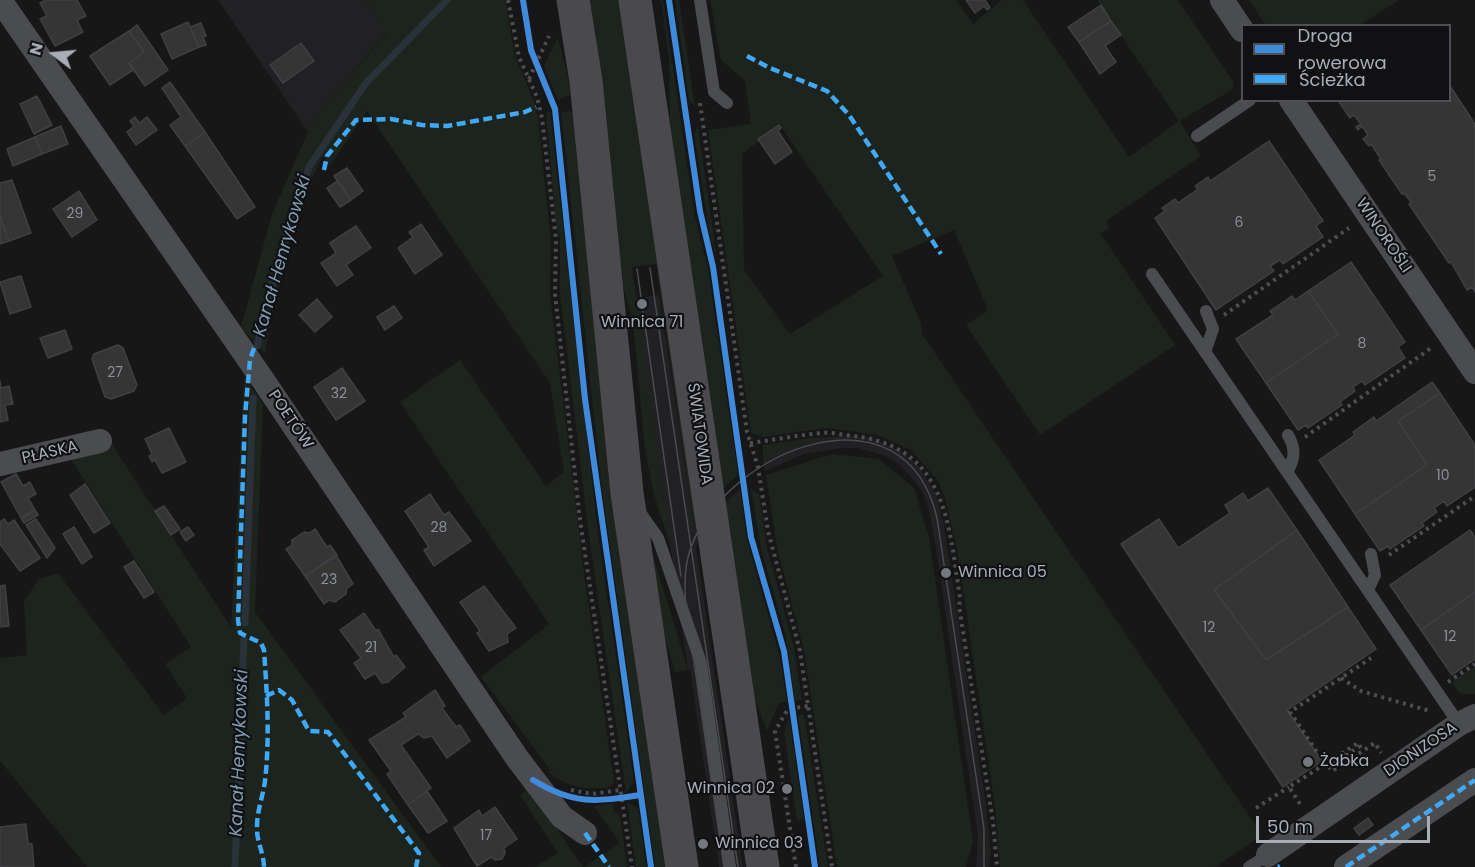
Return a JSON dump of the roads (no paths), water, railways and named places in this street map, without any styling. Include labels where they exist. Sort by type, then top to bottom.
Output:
[{"type":"street","name":"POETÓW","points":[[0,0],[266,383],[517,758],[561,817],[585,833]]},
{"type":"street","points":[[573,0],[587,92],[627,493],[682,867]]},
{"type":"street","name":"ŚWIATOWIDA","points":[[634,0],[763,867]]},
{"type":"street","points":[[1222,0],[1241,28]]},
{"type":"street","name":"WINOROŚLI","points":[[1292,102],[1475,372]]},
{"type":"street","name":"PŁASKA","points":[[0,464],[100,441]]},
{"type":"street","name":"DIONIZOSA","points":[[1259,861],[1458,718]]},
{"type":"street","points":[[1346,867],[1475,780]]},
{"type":"lane","points":[[700,0],[714,92],[727,103]]},
{"type":"lane","points":[[1197,136],[1247,102]]},
{"type":"lane","points":[[1152,274],[1458,718]]},
{"type":"lane","points":[[1204,352],[1210,342],[1209,317]]},
{"type":"lane","points":[[1287,472],[1293,461],[1290,440]]},
{"type":"lane","points":[[627,493],[658,538],[701,663],[730,867]]},
{"type":"lane","points":[[1368,590],[1375,574],[1373,559]]},
{"type":"waterway","name":"Kanał Henrykowski","points":[[257,346],[279,258],[309,167],[366,83],[447,0]]},
{"type":"waterway","name":"Kanał Henrykowski","points":[[245,623],[253,398]]},
{"type":"waterway","name":"Kanał Henrykowski","points":[[235,867],[244,639]]},
{"type":"tram line","points":[[650,268],[738,867]]},
{"type":"tram line","points":[[637,269],[681,576]]},
{"type":"tram line","points":[[686,606],[685,576],[691,547],[711,512],[741,481],[777,458],[816,444],[855,440],[890,450],[919,476],[937,518],[984,829],[984,867]]},
{"type":"tram line","points":[[685,600],[724,867]]},
{"type":"place","name":"Winnica 71","points":[[642,304]]},
{"type":"place","name":"Winnica 05","points":[[946,573]]},
{"type":"place","name":"Żabka","points":[[1308,762]]},
{"type":"place","name":"Winnica 02","points":[[787,789]]},
{"type":"place","name":"Winnica 03","points":[[703,844]]}]
